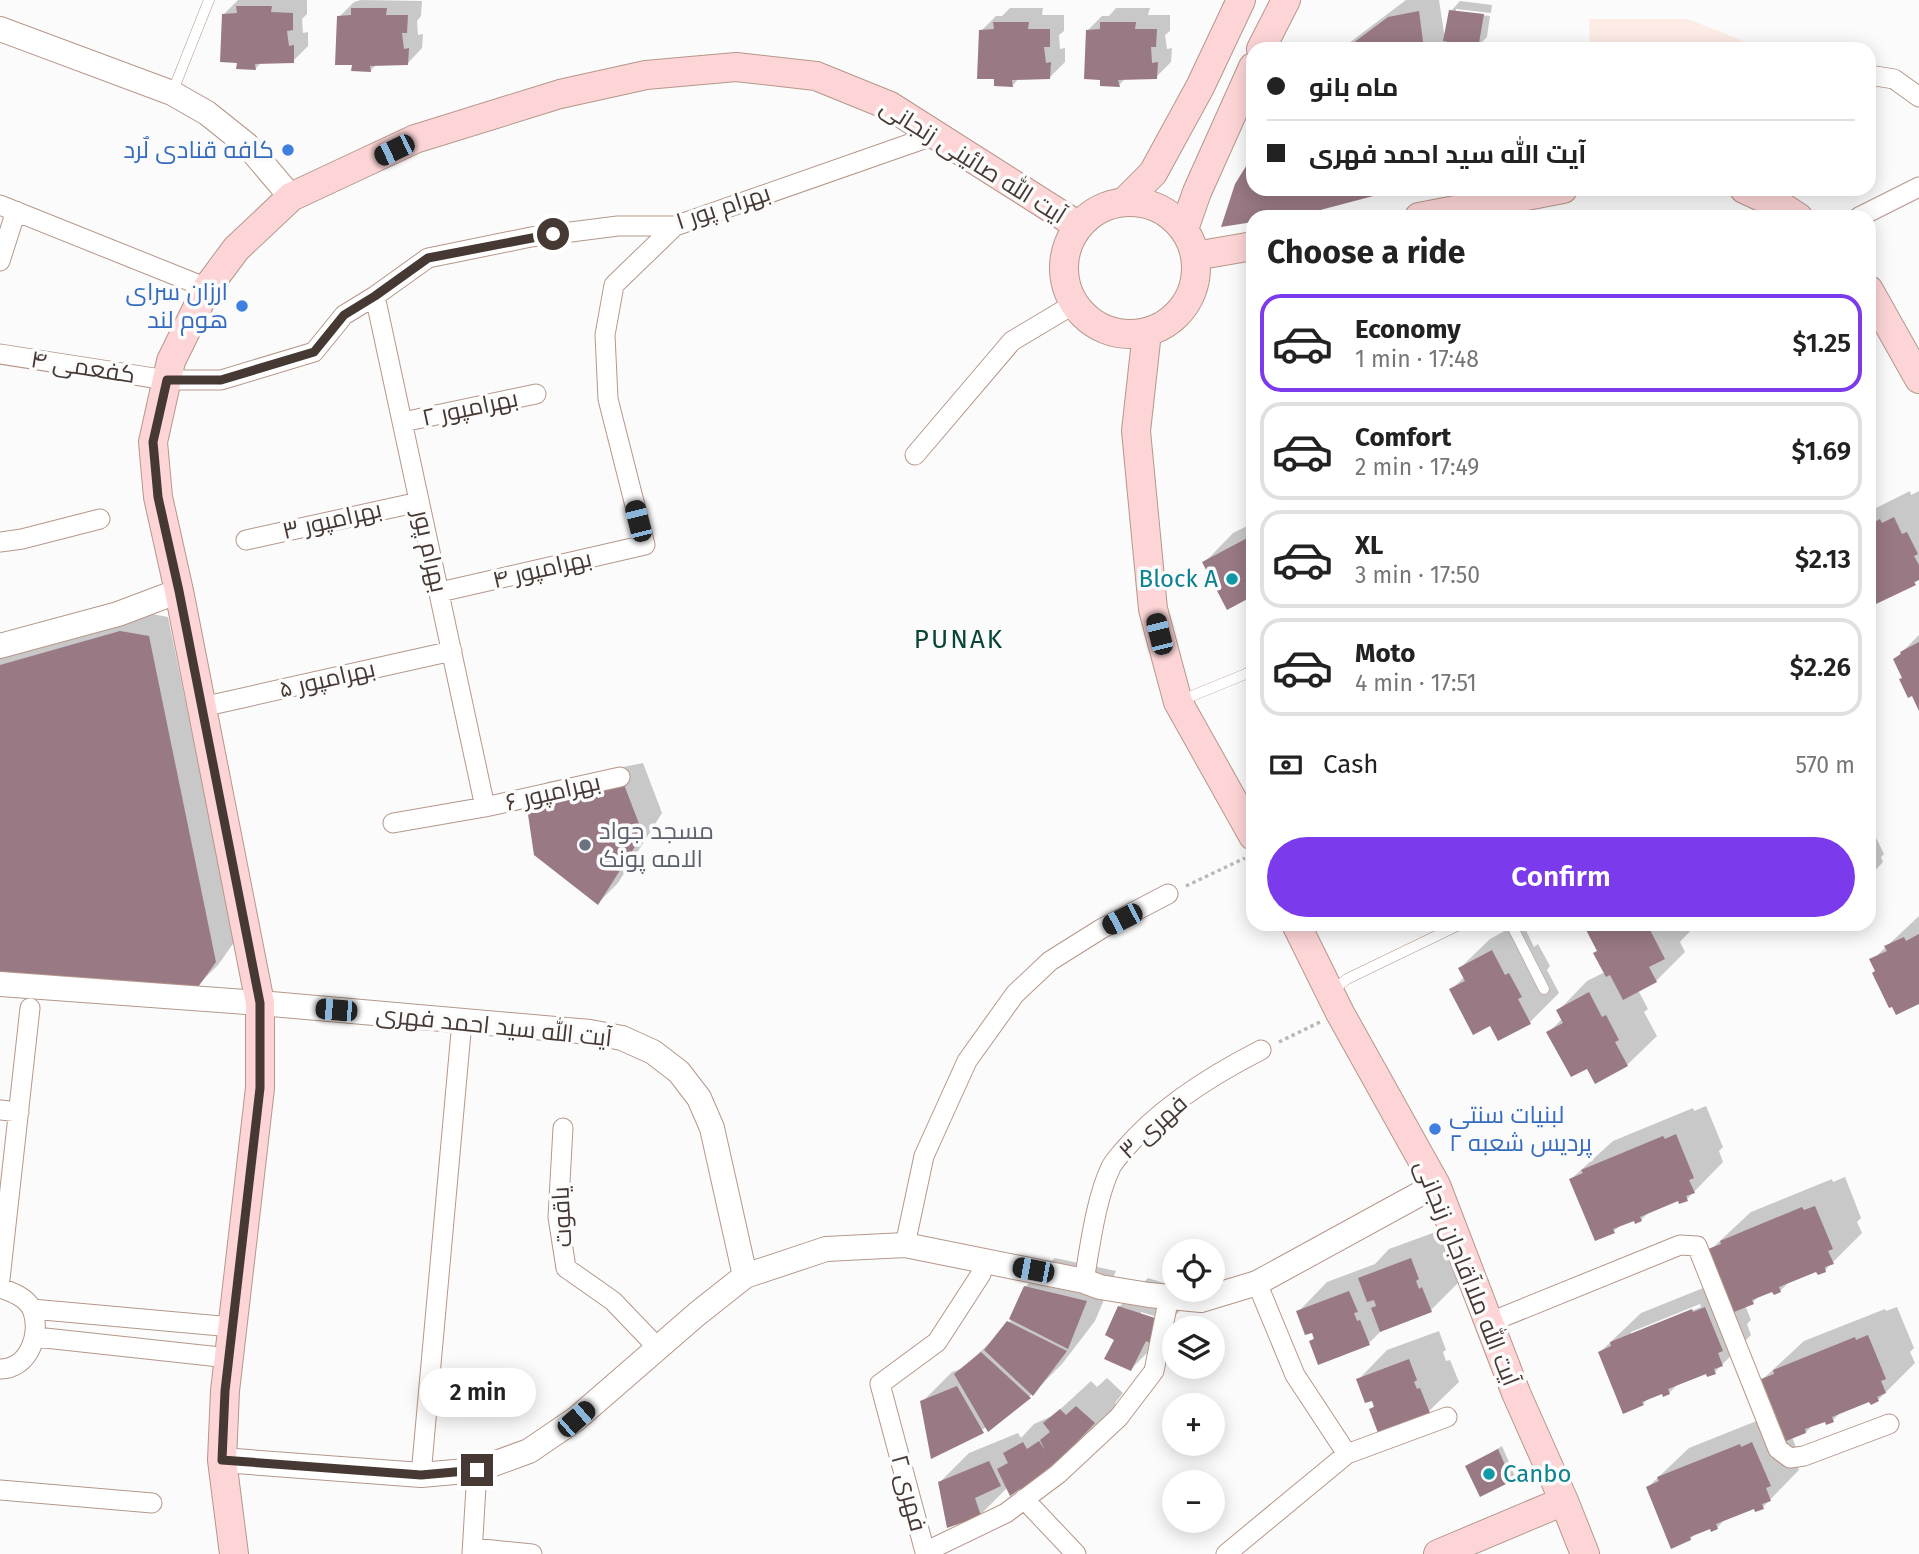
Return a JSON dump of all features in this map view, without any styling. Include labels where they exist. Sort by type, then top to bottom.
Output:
[{"type":"main road","points":[[1124,202],[1153,173],[1200,87],[1241,0]]},
{"type":"main road","points":[[1265,42],[1286,0]]},
{"type":"main road","name":"آیت الله صائینی زنجانی","points":[[234,1554],[222,1460],[225,1391],[260,1088],[260,1003],[158,497],[153,442],[171,361],[207,288],[236,249],[291,197],[415,139],[560,94],[646,75],[736,67],[816,76],[890,106],[1079,226]]},
{"type":"main road","points":[[1184,229],[1197,192],[1246,83]]},
{"type":"main road","points":[[1455,210],[1527,196]]},
{"type":"main road","points":[[1759,196],[1787,210]]},
{"type":"main road","points":[[1124,202],[1157,208],[1172,217],[1184,229],[1195,256],[1193,288],[1186,303],[1176,316],[1163,326],[1147,332],[1119,333],[1094,323],[1074,304],[1067,289],[1065,256],[1070,240],[1079,226],[1092,214],[1107,206],[1124,202]]},
{"type":"main road","points":[[1195,256],[1246,247]]},
{"type":"main road","points":[[1876,302],[1919,379]]},
{"type":"main road","points":[[1147,332],[1136,431],[1153,609],[1178,702],[1246,823]]},
{"type":"main road","name":"آیت الله ملاآقاجان زنجانی","points":[[1299,931],[1335,1003],[1436,1185],[1516,1393],[1585,1554]]},
{"type":"main road","points":[[1438,1554],[1564,1501]]},
{"type":"street","points":[[0,29],[172,93],[207,113],[247,145],[291,197]]},
{"type":"street","points":[[1876,76],[1894,79],[1918,96]]},
{"type":"street","name":"بهرام پور ۱","points":[[167,380],[221,380],[314,352],[344,315],[428,258],[531,237],[581,230],[618,226],[675,226],[935,135]]},
{"type":"street","points":[[1873,210],[1919,187]]},
{"type":"street","points":[[0,261],[8,208],[207,288]]},
{"type":"street","name":"بهرامپور ۴","points":[[440,592],[645,545],[608,399],[605,335],[614,285],[675,226]]},
{"type":"street","name":"بهرام پور","points":[[375,296],[485,807]]},
{"type":"street","points":[[915,455],[1012,341],[1074,304]]},
{"type":"street","name":"کفعمی ۴","points":[[0,354],[167,380]]},
{"type":"street","name":"بهرامپور ۲","points":[[403,422],[536,394]]},
{"type":"street","name":"بهرامپور ۳","points":[[246,540],[419,502]]},
{"type":"street","points":[[0,542],[100,519]]},
{"type":"street","points":[[0,646],[118,614],[179,591]]},
{"type":"street","name":"بهرامپور ۵","points":[[202,707],[452,651]]},
{"type":"street","name":"بهرامپور ۶","points":[[393,823],[485,807],[620,777]]},
{"type":"street","points":[[905,1245],[924,1156],[967,1061],[1015,994],[1050,961],[1101,929],[1168,894]]},
{"type":"street","name":"آیت الله سید احمد فهری","points":[[0,984],[260,1003],[590,1032],[622,1038],[653,1052],[678,1072],[699,1098],[712,1128],[745,1276]]},
{"type":"street","points":[[0,1279],[9,1111],[30,1008]]},
{"type":"street","points":[[421,1475],[462,1021]]},
{"type":"street","name":"فهری ۳","points":[[1084,1281],[1093,1228],[1111,1165],[1139,1132],[1179,1101],[1237,1062],[1261,1050]]},
{"type":"street","name":"یاقوت","points":[[563,1128],[558,1217],[566,1268],[613,1301],[658,1348]]},
{"type":"street","points":[[1225,1293],[1257,1283],[1436,1185]]},
{"type":"street","points":[[222,1460],[421,1475],[477,1470],[529,1451],[576,1419],[745,1276],[826,1249],[905,1245],[1084,1281],[1100,1287],[1162,1296]]},
{"type":"street","points":[[1488,1323],[1680,1245],[1697,1246],[1778,1449],[1790,1458],[1804,1456],[1889,1424]]},
{"type":"street","name":"فهری ۲","points":[[981,1274],[937,1342],[880,1384],[925,1552],[1006,1513],[1058,1474],[1119,1417],[1154,1371],[1168,1302]]},
{"type":"street","points":[[1257,1283],[1295,1375],[1347,1454]]},
{"type":"street","points":[[0,1288],[18,1294],[32,1309],[36,1337],[26,1357],[6,1369],[0,1368]]},
{"type":"street","points":[[32,1309],[232,1326]]},
{"type":"street","points":[[36,1337],[229,1358]]},
{"type":"street","points":[[1226,1554],[1347,1454],[1447,1417]]},
{"type":"street","points":[[477,1470],[473,1551],[532,1554]]},
{"type":"street","points":[[0,1490],[152,1503]]},
{"type":"street","points":[[1024,1499],[1076,1554]]},
{"type":"lane","points":[[172,93],[209,0]]},
{"type":"lane","points":[[1178,702],[1246,674]]},
{"type":"lane","points":[[1335,1003],[1347,979],[1446,931]]},
{"type":"lane","points":[[1515,931],[1544,989]]},
{"type":"path","points":[[1168,894],[1246,858]]},
{"type":"path","points":[[1261,1050],[1335,1003]]},
{"type":"shaded area","points":[[1589,19],[1688,19],[1746,42],[1590,42]]},
{"type":"building","points":[[236,6],[272,6],[271,12],[293,13],[293,30],[287,31],[289,46],[294,45],[294,63],[255,64],[256,70],[236,69],[237,63],[220,62],[222,14],[237,13]]},
{"type":"building","points":[[351,8],[387,8],[386,15],[408,15],[407,33],[402,33],[404,49],[409,48],[408,65],[370,66],[371,72],[351,71],[352,65],[335,65],[337,16],[351,15]]},
{"type":"building","points":[[1449,10],[1484,14],[1479,42],[1443,41]]},
{"type":"building","points":[[1419,11],[1423,42],[1354,42],[1388,17]]},
{"type":"building","points":[[993,22],[1029,22],[1028,29],[1050,29],[1050,47],[1044,47],[1046,63],[1051,62],[1050,79],[1012,80],[1013,87],[994,86],[994,79],[977,79],[979,30],[994,29]]},
{"type":"building","points":[[1100,22],[1136,22],[1135,29],[1157,29],[1156,47],[1151,47],[1152,63],[1158,62],[1157,79],[1118,80],[1120,87],[1100,86],[1100,80],[1084,79],[1086,30],[1100,29]]},
{"type":"building","points":[[1246,166],[1246,196],[1373,196],[1320,210],[1246,210],[1246,223],[1221,227],[1235,184]]},
{"type":"building","points":[[1894,517],[1902,534],[1907,532],[1918,554],[1914,556],[1919,565],[1919,580],[1914,582],[1916,585],[1876,604],[1876,521],[1880,519],[1882,523]]},
{"type":"building","name":"Block A","points":[[1246,539],[1246,600],[1227,610],[1202,562]]},
{"type":"building","points":[[120,631],[149,636],[216,962],[198,987],[0,972],[0,665]]},
{"type":"building","points":[[1919,642],[1919,711],[1912,696],[1908,698],[1893,659]]},
{"type":"building","name":"مسجد جواد الامه پونک","points":[[623,782],[643,834],[598,905],[534,855],[526,801]]},
{"type":"building","points":[[1587,931],[1651,931],[1665,959],[1649,967],[1657,982],[1623,1000],[1610,975],[1606,977],[1593,953],[1597,951]]},
{"type":"building","points":[[1919,934],[1919,1004],[1896,1015],[1892,1007],[1889,1008],[1872,973],[1875,971],[1869,959],[1887,951],[1884,946],[1904,937],[1906,941]]},
{"type":"building","points":[[1492,950],[1505,975],[1509,973],[1522,997],[1518,999],[1531,1024],[1498,1041],[1490,1026],[1473,1035],[1449,989],[1465,981],[1458,968]]},
{"type":"building","points":[[1589,992],[1602,1017],[1606,1015],[1619,1040],[1615,1042],[1628,1066],[1595,1084],[1587,1069],[1571,1077],[1546,1032],[1563,1023],[1556,1010]]},
{"type":"building","points":[[1676,1134],[1694,1178],[1689,1180],[1695,1193],[1686,1196],[1688,1201],[1679,1204],[1678,1201],[1640,1217],[1642,1221],[1635,1224],[1634,1221],[1613,1229],[1615,1233],[1595,1241],[1569,1179],[1583,1173],[1581,1170],[1663,1136],[1665,1139]]},
{"type":"building","points":[[1815,1206],[1833,1249],[1828,1251],[1834,1264],[1825,1267],[1826,1272],[1818,1275],[1816,1272],[1779,1287],[1781,1292],[1774,1295],[1772,1292],[1752,1300],[1754,1304],[1734,1312],[1708,1249],[1721,1244],[1720,1241],[1802,1207],[1804,1210]]},
{"type":"building","points":[[1411,1258],[1419,1279],[1416,1281],[1419,1289],[1422,1287],[1432,1312],[1380,1332],[1371,1308],[1376,1306],[1374,1300],[1367,1302],[1358,1278]]},
{"type":"building","points":[[1024,1286],[1087,1301],[1068,1349],[1009,1319]]},
{"type":"building","points":[[1349,1291],[1358,1312],[1354,1313],[1357,1321],[1360,1320],[1370,1345],[1318,1365],[1309,1341],[1314,1339],[1312,1333],[1305,1335],[1296,1311]]},
{"type":"building","points":[[1118,1306],[1158,1319],[1150,1343],[1146,1341],[1131,1371],[1104,1359],[1114,1340],[1105,1335]]},
{"type":"building","points":[[1705,1307],[1723,1351],[1718,1353],[1723,1366],[1714,1369],[1716,1374],[1707,1377],[1706,1374],[1668,1389],[1670,1394],[1663,1397],[1662,1394],[1642,1402],[1644,1405],[1623,1414],[1598,1352],[1611,1346],[1610,1342],[1692,1309],[1693,1312]]},
{"type":"building","points":[[1007,1321],[1067,1351],[1033,1396],[984,1350]]},
{"type":"building","points":[[1868,1335],[1886,1379],[1881,1381],[1886,1393],[1877,1397],[1879,1401],[1871,1405],[1869,1402],[1832,1417],[1834,1422],[1826,1425],[1825,1422],[1805,1429],[1806,1433],[1786,1441],[1761,1379],[1774,1374],[1773,1370],[1855,1337],[1856,1340]]},
{"type":"building","points":[[981,1352],[1031,1398],[988,1432],[954,1374]]},
{"type":"building","points":[[1409,1359],[1417,1380],[1414,1382],[1417,1389],[1420,1388],[1430,1413],[1378,1433],[1369,1409],[1374,1407],[1372,1401],[1365,1403],[1356,1379]]},
{"type":"building","points":[[957,1386],[984,1433],[931,1459],[920,1401]]},
{"type":"building","points":[[1076,1406],[1095,1423],[1065,1455],[1045,1471],[1051,1481],[1026,1496],[1020,1489],[1010,1496],[997,1469],[1008,1463],[1003,1453],[1023,1442],[1027,1449],[1039,1441],[1045,1450],[1040,1440],[1050,1432],[1043,1423],[1060,1409],[1066,1415]]},
{"type":"building","points":[[1752,1442],[1771,1486],[1766,1488],[1771,1501],[1762,1504],[1764,1509],[1755,1512],[1754,1509],[1716,1524],[1718,1529],[1711,1532],[1710,1529],[1690,1537],[1691,1540],[1671,1549],[1646,1487],[1659,1481],[1657,1477],[1740,1444],[1741,1447]]},
{"type":"building","name":"Canbo","points":[[1498,1449],[1512,1481],[1480,1497],[1465,1466]]},
{"type":"building","points":[[989,1461],[1001,1486],[975,1498],[981,1516],[947,1528],[938,1482]]},
{"type":"place","name":"کافه قنادی لٌرد","points":[[288,150]]},
{"type":"place","name":"ارزان سرای هوم لند","points":[[242,306]]},
{"type":"place","name":"Block A","points":[[1232,579]]},
{"type":"place","name":"مسجد جواد الامه پونک","points":[[585,845]]},
{"type":"place","name":"لبنیات سنتی پردیس شعبه ۲","points":[[1435,1129]]},
{"type":"place","name":"Canbo","points":[[1489,1474]]},
{"type":"district","name":"PUNAK","points":[[959,639]]},
{"type":"route","points":[[477,1470],[421,1475],[222,1460],[225,1391],[260,1088],[260,1003],[158,497],[153,442],[167,380],[221,380],[314,352],[344,315],[428,258],[553,234]]}]
